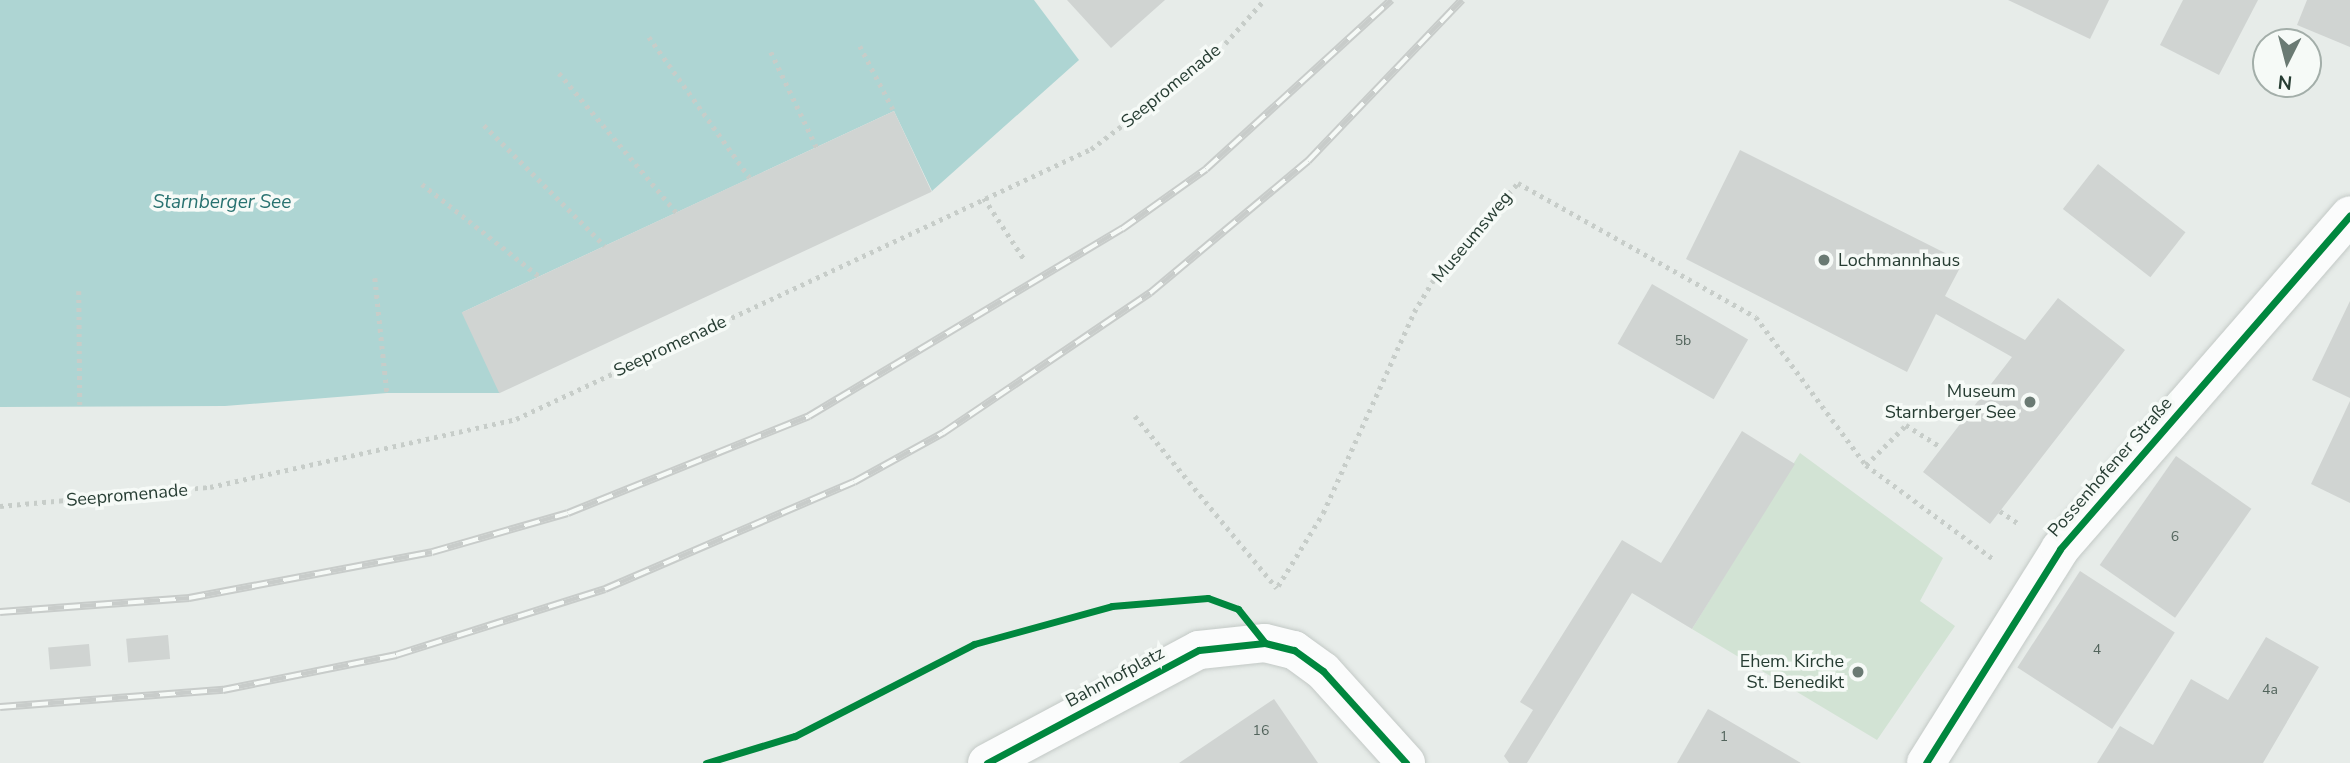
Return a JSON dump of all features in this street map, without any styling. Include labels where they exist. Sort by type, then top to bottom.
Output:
[{"type":"main road","name":"Possenhofener Straße","points":[[1926,763],[2060,549],[2350,215]]},
{"type":"main road","name":"Bahnhofplatz","points":[[987,763],[1199,650],[1265,643]]},
{"type":"main road","points":[[1265,643],[1294,650],[1322,671],[1406,763]]},
{"type":"path","points":[[649,37],[750,178]]},
{"type":"path","points":[[860,46],[894,111]]},
{"type":"path","points":[[771,52],[817,148]]},
{"type":"path","points":[[559,73],[677,213]]},
{"type":"path","points":[[484,125],[605,246]]},
{"type":"path","points":[[422,184],[540,277]]},
{"type":"path","points":[[984,198],[1024,259]]},
{"type":"path","points":[[375,278],[387,393]]},
{"type":"path","points":[[79,291],[80,408]]},
{"type":"path","points":[[1135,416],[1278,586],[1265,643]]},
{"type":"path","points":[[1941,447],[1906,425],[1866,465],[1958,534]]},
{"type":"green space","points":[[1800,453],[1943,558],[1920,601],[1955,626],[1877,740],[1692,629]]},
{"type":"water","name":"Starnberger See","points":[[0,0],[1034,0],[1079,60],[932,191],[894,111],[463,312],[500,393],[387,393],[225,406],[0,407]]},
{"type":"building","points":[[1067,0],[1165,0],[1111,48]]},
{"type":"building","points":[[2008,0],[2109,0],[2090,39]]},
{"type":"building","points":[[2183,0],[2258,0],[2219,75],[2160,45]]},
{"type":"building","points":[[2307,0],[2350,0],[2350,47],[2322,35],[2322,28],[2304,28],[2297,25]]},
{"type":"building","points":[[894,111],[932,192],[499,393],[462,313]]},
{"type":"building","points":[[1740,150],[1963,262],[1945,296],[2025,340],[2058,298],[2125,350],[1990,524],[1923,472],[2012,357],[1936,314],[1907,372],[1686,259]]},
{"type":"building","points":[[2098,164],[2185,232],[2150,277],[2063,209]]},
{"type":"building","points":[[1652,284],[1748,340],[1714,399],[1618,344]]},
{"type":"building","points":[[2350,301],[2350,398],[2312,380]]},
{"type":"building","points":[[2350,401],[2350,503],[2311,484]]},
{"type":"building","points":[[1742,431],[1795,464],[1692,629],[1632,593],[1527,763],[1509,763],[1504,756],[1533,710],[1520,702],[1622,540],[1661,563]]},
{"type":"building","points":[[2176,456],[2251,509],[2175,618],[2100,565]]},
{"type":"building","points":[[2080,571],[2175,633],[2112,729],[2017,667]]},
{"type":"building","points":[[168,635],[170,659],[128,663],[126,639]]},
{"type":"building","points":[[2266,637],[2319,667],[2263,763],[2097,763],[2120,726],[2153,745],[2191,679],[2228,700]]},
{"type":"building","points":[[89,644],[91,666],[50,669],[48,648]]},
{"type":"building","points":[[1274,699],[1318,763],[1179,763]]},
{"type":"building","points":[[1708,709],[1712,711],[1801,763],[1677,763]]},
{"type":"railway","points":[[0,612],[189,598],[432,552],[568,513],[809,416],[1122,229],[1206,169],[1391,0]]},
{"type":"railway","points":[[0,707],[223,690],[396,655],[605,589],[854,482],[943,433],[1150,293],[1308,161],[1462,0]]},
{"type":"cycle path","points":[[1926,763],[2060,549],[2350,215]]},
{"type":"cycle path","points":[[706,763],[795,736],[974,644],[1112,606],[1208,598],[1238,609],[1265,643]]},
{"type":"cycle path","points":[[987,763],[1199,650],[1265,643],[1294,650],[1323,671],[1406,763]]},
{"type":"place","name":"Lochmannhaus","points":[[1824,260]]},
{"type":"place","name":"Museum Starnberger See","points":[[2030,402]]},
{"type":"place","name":"Ehem. Kirche St. Benedikt","points":[[1858,672]]}]
